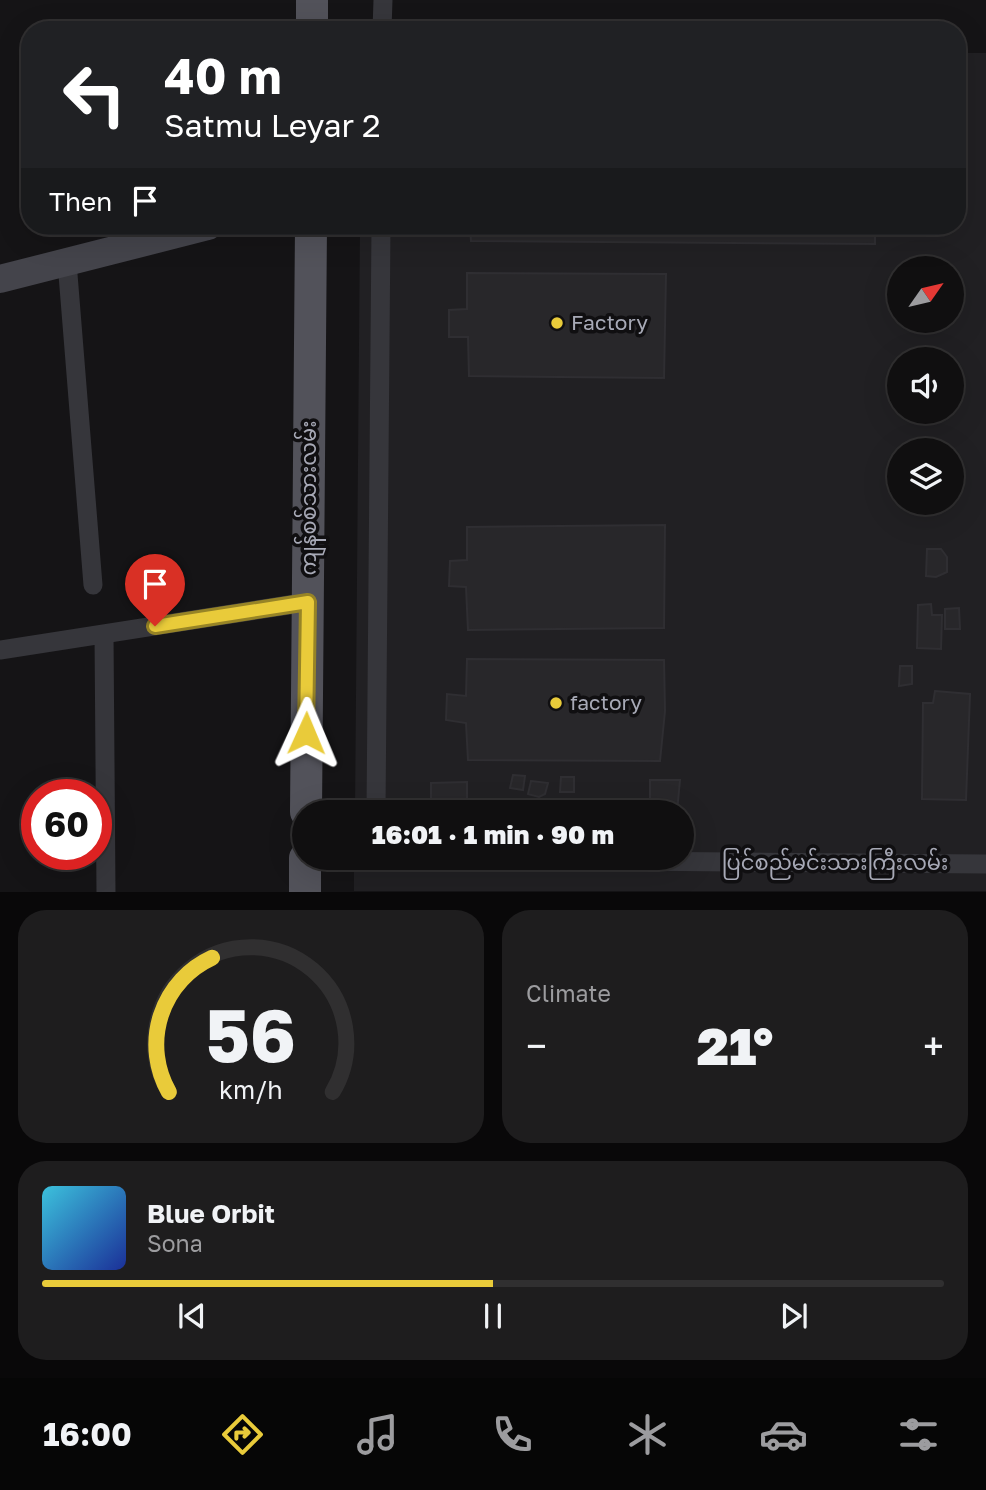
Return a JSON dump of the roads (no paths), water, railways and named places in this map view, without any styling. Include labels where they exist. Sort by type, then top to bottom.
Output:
[{"type":"main road","points":[[312,0],[312,21]]},
{"type":"main road","name":"ကျန်စစ်သားလမ်း","points":[[306,800],[311,235]]},
{"type":"street","points":[[382,21],[383,0]]},
{"type":"street","points":[[0,279],[173,235]]},
{"type":"street","points":[[376,800],[381,235]]},
{"type":"street","points":[[67,262],[93,585]]},
{"type":"street","points":[[0,650],[308,602]]},
{"type":"street","points":[[104,634],[106,891]]},
{"type":"street","name":"ပြင်စည်မင်းသားကြီးလမ်း","points":[[694,861],[986,864]]},
{"type":"place","name":"Factory","points":[[557,323]]},
{"type":"place","name":"factory","points":[[556,703]]}]
